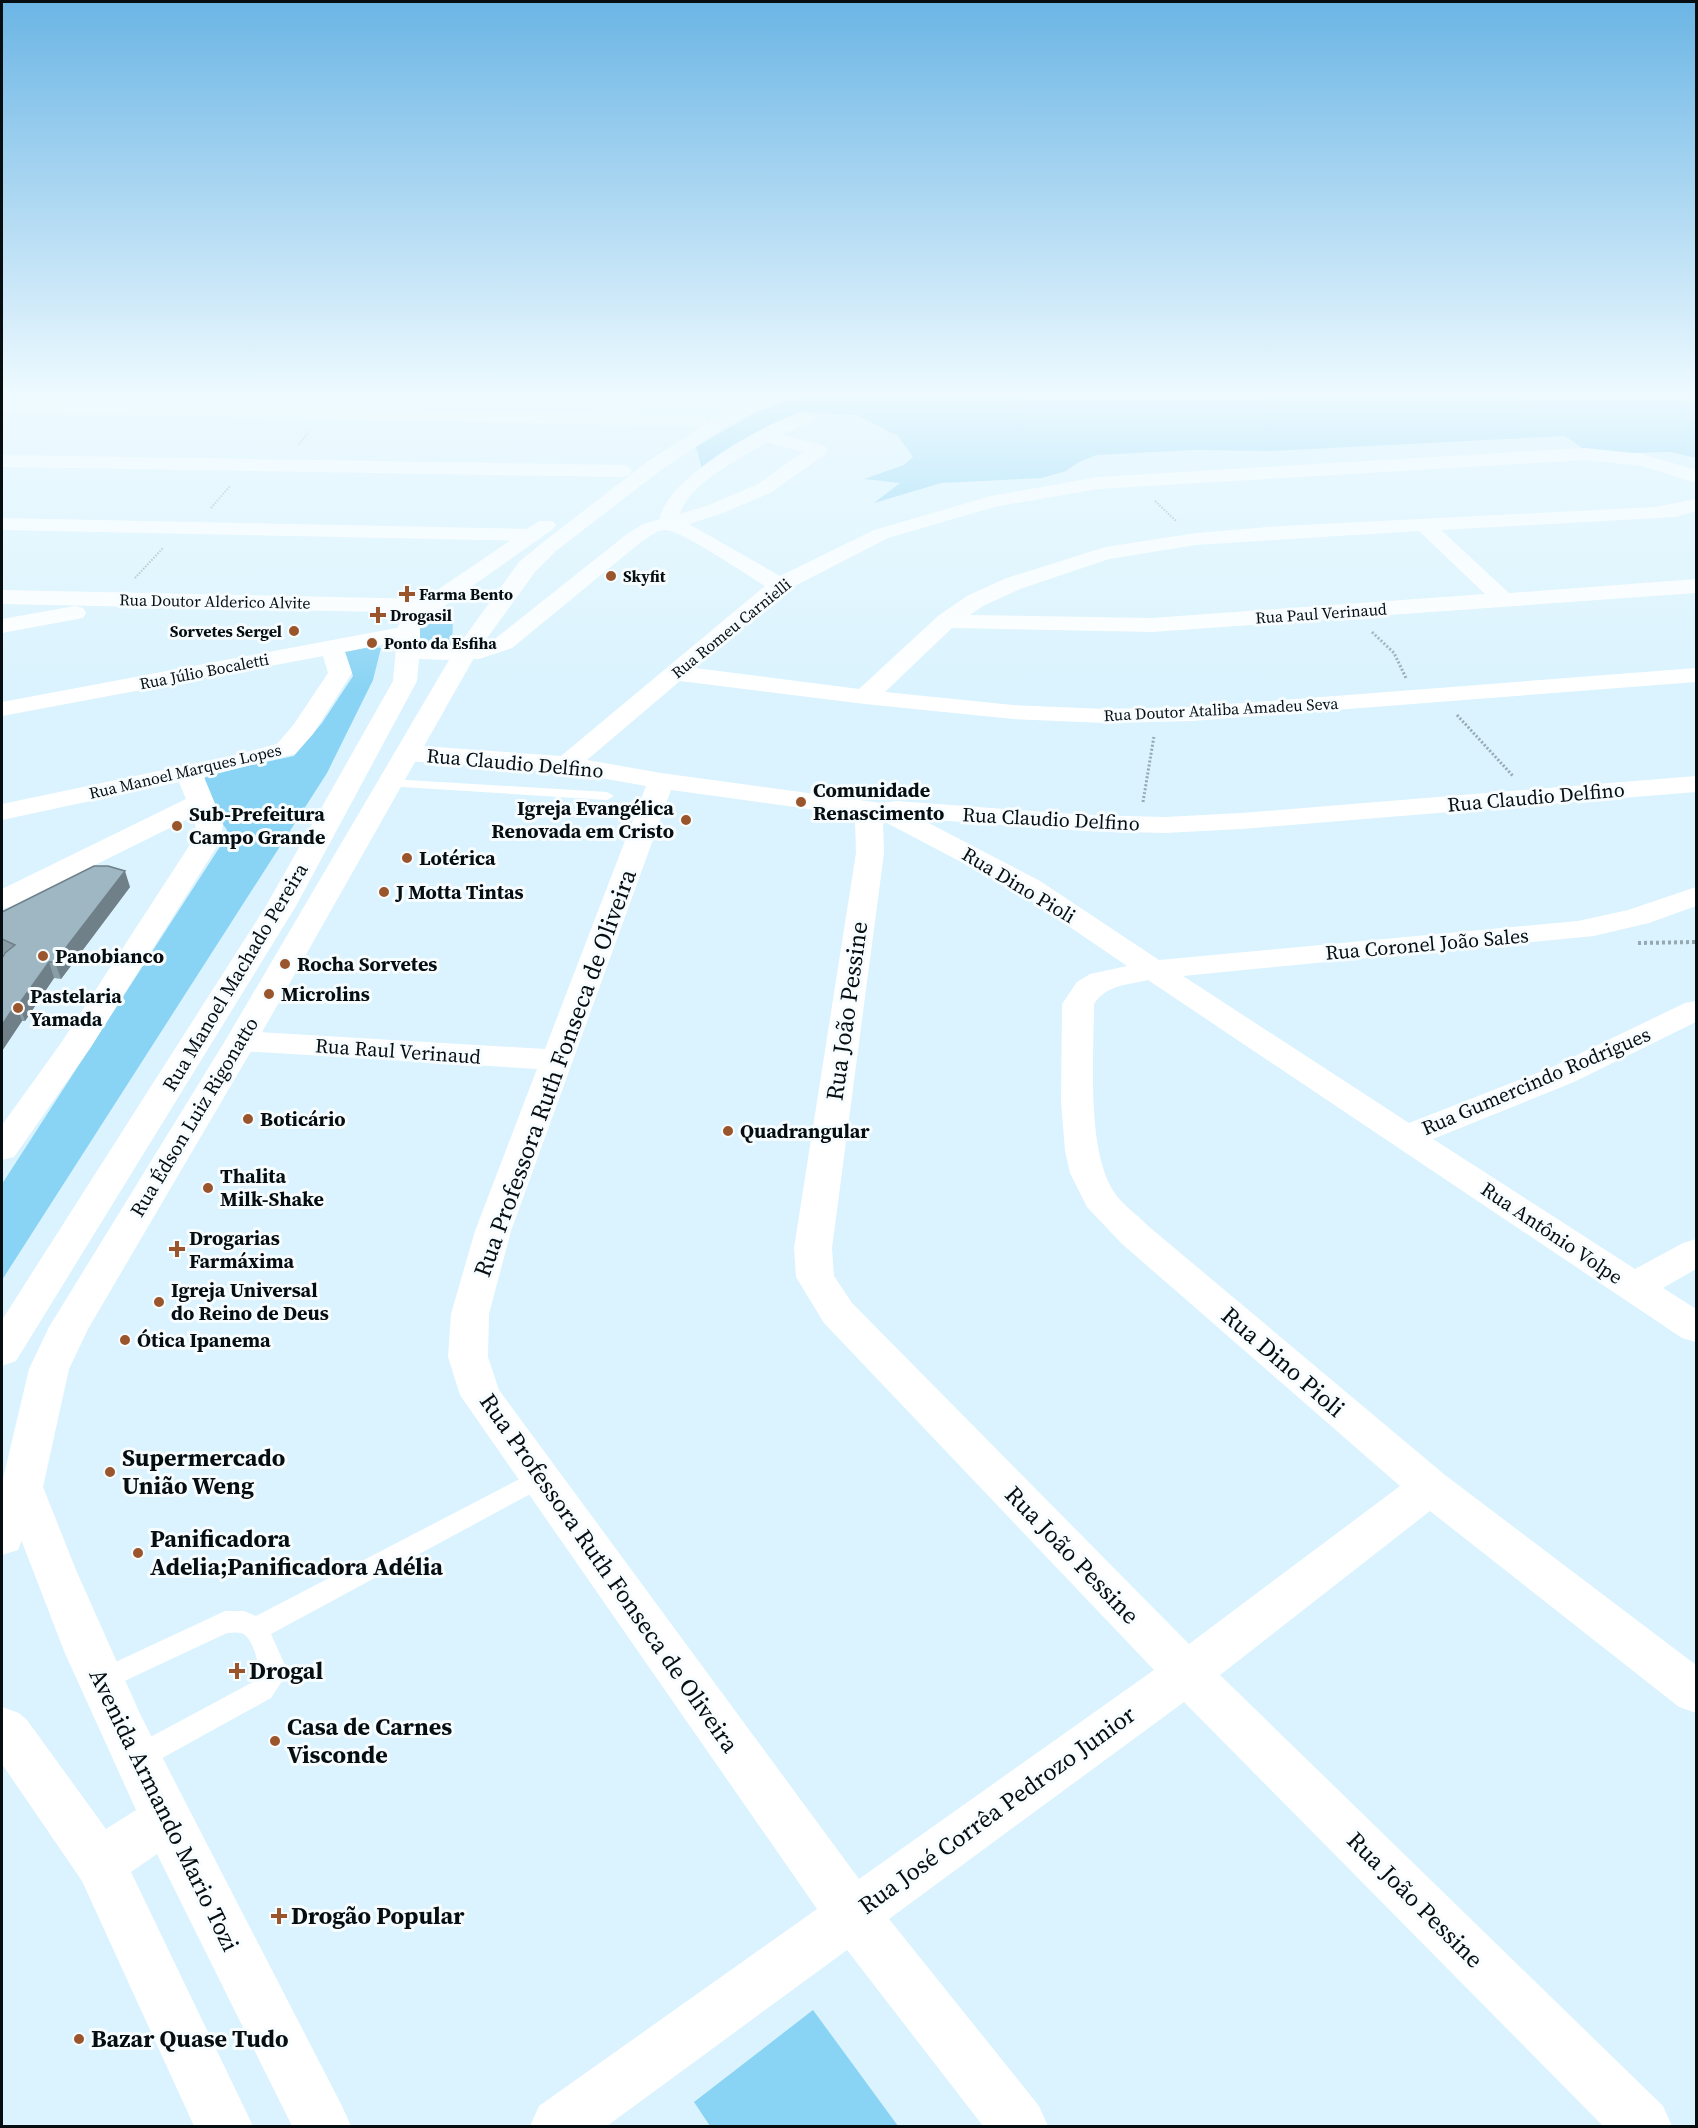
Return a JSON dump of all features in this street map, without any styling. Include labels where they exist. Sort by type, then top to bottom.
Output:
[{"type":"street","points":[[591,493],[429,606],[409,626],[408,638],[416,651],[422,653],[479,652],[504,643],[648,529],[716,509],[753,493]]},
{"type":"street","points":[[468,651],[527,567],[619,493]]},
{"type":"street","points":[[669,524],[673,505],[685,493]]},
{"type":"street","name":"Rua Romeu Carnielli","points":[[567,764],[780,585],[861,543],[892,531],[991,502],[1040,493]]},
{"type":"street","points":[[865,697],[946,621],[975,601],[1012,584],[1105,553],[1196,539],[1423,524],[1655,513],[1696,505]]},
{"type":"street","points":[[2,524],[533,535]]},
{"type":"street","points":[[669,524],[686,531],[780,585]]},
{"type":"street","points":[[1423,524],[1504,600]]},
{"type":"street","name":"Rua Paul Verinaud","points":[[946,621],[1152,625],[1696,586]]},
{"type":"street","name":"Rua Doutor Alderico Alvite","points":[[2,597],[429,606],[449,610],[459,616],[468,651]]},
{"type":"street","points":[[24,622],[29,612],[29,604],[25,597]]},
{"type":"street","points":[[2,626],[160,599]]},
{"type":"street","name":"Rua Júlio Bocaletti","points":[[2,709],[332,648],[408,638]]},
{"type":"street","name":"Rua Manoel Machado Pereira","points":[[2,1351],[281,906],[375,734],[390,712],[405,681],[408,638]]},
{"type":"street","name":"Rua Manoel Marques Lopes","points":[[2,812],[188,773],[286,749],[297,740],[332,689],[340,672],[332,648]]},
{"type":"street","name":"Rua Édson Luiz Rigonatto","points":[[2,1537],[12,1476],[49,1369],[69,1327],[240,1041],[468,651]]},
{"type":"street","name":"Rua Doutor Ataliba Amadeu Seva","points":[[674,673],[865,697],[1013,712],[1105,716],[1426,696],[1696,675]]},
{"type":"street","name":"Rua Claudio Delfino","points":[[375,734],[381,745],[408,753],[567,764],[661,781],[880,811],[897,809],[1140,824],[1241,821],[1696,784]]},
{"type":"street","points":[[2,1149],[75,1047],[207,840],[211,823],[190,773],[188,773]]},
{"type":"street","name":"Rua Professora Ruth Fonseca de Oliveira","points":[[661,781],[493,1231],[470,1314],[468,1357],[480,1395],[539,1478],[852,1914],[1019,2127]]},
{"type":"street","points":[[2,900],[201,802]]},
{"type":"street","name":"Rua Dino Pioli","points":[[880,811],[897,816],[1030,887],[1152,970],[1408,1136]]},
{"type":"street","name":"Rua João Pessine","points":[[880,811],[868,822],[870,853],[813,1248],[815,1277],[838,1312],[1187,1673],[1644,2127]]},
{"type":"street","points":[[870,853],[894,842],[932,835],[974,814]]},
{"type":"street","name":"Rua Coronel João Sales","points":[[1152,970],[1578,930],[1642,917],[1696,896]]},
{"type":"street","name":"Rua Dino Pioli","points":[[1152,970],[1101,981],[1088,989],[1078,1004],[1079,1140],[1097,1195],[1134,1234],[1430,1487],[1696,1692]]},
{"type":"street","name":"Rua Gumercindo Rodrigues","points":[[1408,1136],[1562,1075],[1696,1010]]},
{"type":"street","name":"Rua Raul Verinaud","points":[[240,1041],[555,1060]]},
{"type":"street","name":"Rua Antônio Volpe","points":[[1408,1136],[1696,1328]]},
{"type":"street","points":[[1634,1287],[1696,1252]]},
{"type":"street","name":"Avenida Armando Mario Tozi","points":[[12,1476],[101,1681],[166,1819],[322,2127]]},
{"type":"street","name":"Rua José Corrêa Pedrozo Junior","points":[[559,2127],[1187,1673],[1430,1487]]},
{"type":"street","points":[[2,1729],[10,1736],[100,1863],[224,2127]]},
{"type":"street","points":[[100,1863],[166,1819]]},
{"type":"lane","points":[[390,783],[607,796]]},
{"type":"lane","points":[[256,1629],[539,1478]]},
{"type":"lane","points":[[101,1681],[225,1622],[244,1622],[256,1629],[271,1662],[271,1678],[262,1690],[137,1758]]},
{"type":"path","points":[[117,599],[221,493]]},
{"type":"path","points":[[1146,493],[1196,539]]},
{"type":"path","points":[[1354,611],[1394,653],[1426,696],[1532,797]]},
{"type":"path","points":[[1140,824],[1158,714]]},
{"type":"shaded area","points":[[887,493],[906,493],[874,503]]},
{"type":"shaded area","points":[[429,612],[443,612],[453,618],[452,644],[435,647],[420,642],[418,623]]},
{"type":"shaded area","points":[[366,645],[381,648],[373,680],[327,773],[2,1280],[2,1184],[223,842],[227,830],[212,809],[204,778],[223,771],[294,756],[322,723],[353,676],[344,649]]},
{"type":"shaded area","points":[[813,2010],[898,2126],[710,2126],[694,2102]]},
{"type":"building","points":[[94,866],[108,866],[125,871],[55,962],[49,962],[2,1025],[2,958],[15,945],[2,939],[2,912]]},
{"type":"place","name":"Skyfit","points":[[611,576]]},
{"type":"place","name":"Farma Bento","points":[[407,594]]},
{"type":"place","name":"Drogasil","points":[[378,615]]},
{"type":"place","name":"Sorvetes Sergel","points":[[294,631]]},
{"type":"place","name":"Ponto da Esfiha","points":[[372,643]]},
{"type":"place","name":"Comunidade Renascimento","points":[[801,802]]},
{"type":"place","name":"Igreja Evangélica Renovada em Cristo","points":[[686,820]]},
{"type":"place","name":"Sub-Prefeitura Campo Grande","points":[[177,826]]},
{"type":"place","name":"Lotérica","points":[[407,858]]},
{"type":"place","name":"J Motta Tintas","points":[[384,892]]},
{"type":"place","name":"Panobianco","points":[[43,956]]},
{"type":"place","name":"Rocha Sorvetes","points":[[285,964]]},
{"type":"place","name":"Microlins","points":[[269,994]]},
{"type":"place","name":"Pastelaria Yamada","points":[[18,1008]]},
{"type":"place","name":"Boticário","points":[[248,1119]]},
{"type":"place","name":"Quadrangular","points":[[728,1131]]},
{"type":"place","name":"Thalita Milk-Shake","points":[[208,1188]]},
{"type":"place","name":"Drogarias Farmáxima","points":[[177,1249]]},
{"type":"place","name":"Igreja Universal do Reino de Deus","points":[[159,1302]]},
{"type":"place","name":"Ótica Ipanema","points":[[125,1340]]},
{"type":"place","name":"Supermercado União Weng","points":[[110,1472]]},
{"type":"place","name":"Panificadora Adelia;Panificadora Adélia","points":[[138,1553]]},
{"type":"place","name":"Drogal","points":[[237,1671]]},
{"type":"place","name":"Casa de Carnes Visconde","points":[[275,1741]]},
{"type":"place","name":"Drogão Popular","points":[[279,1916]]},
{"type":"place","name":"Bazar Quase Tudo","points":[[79,2039]]}]
